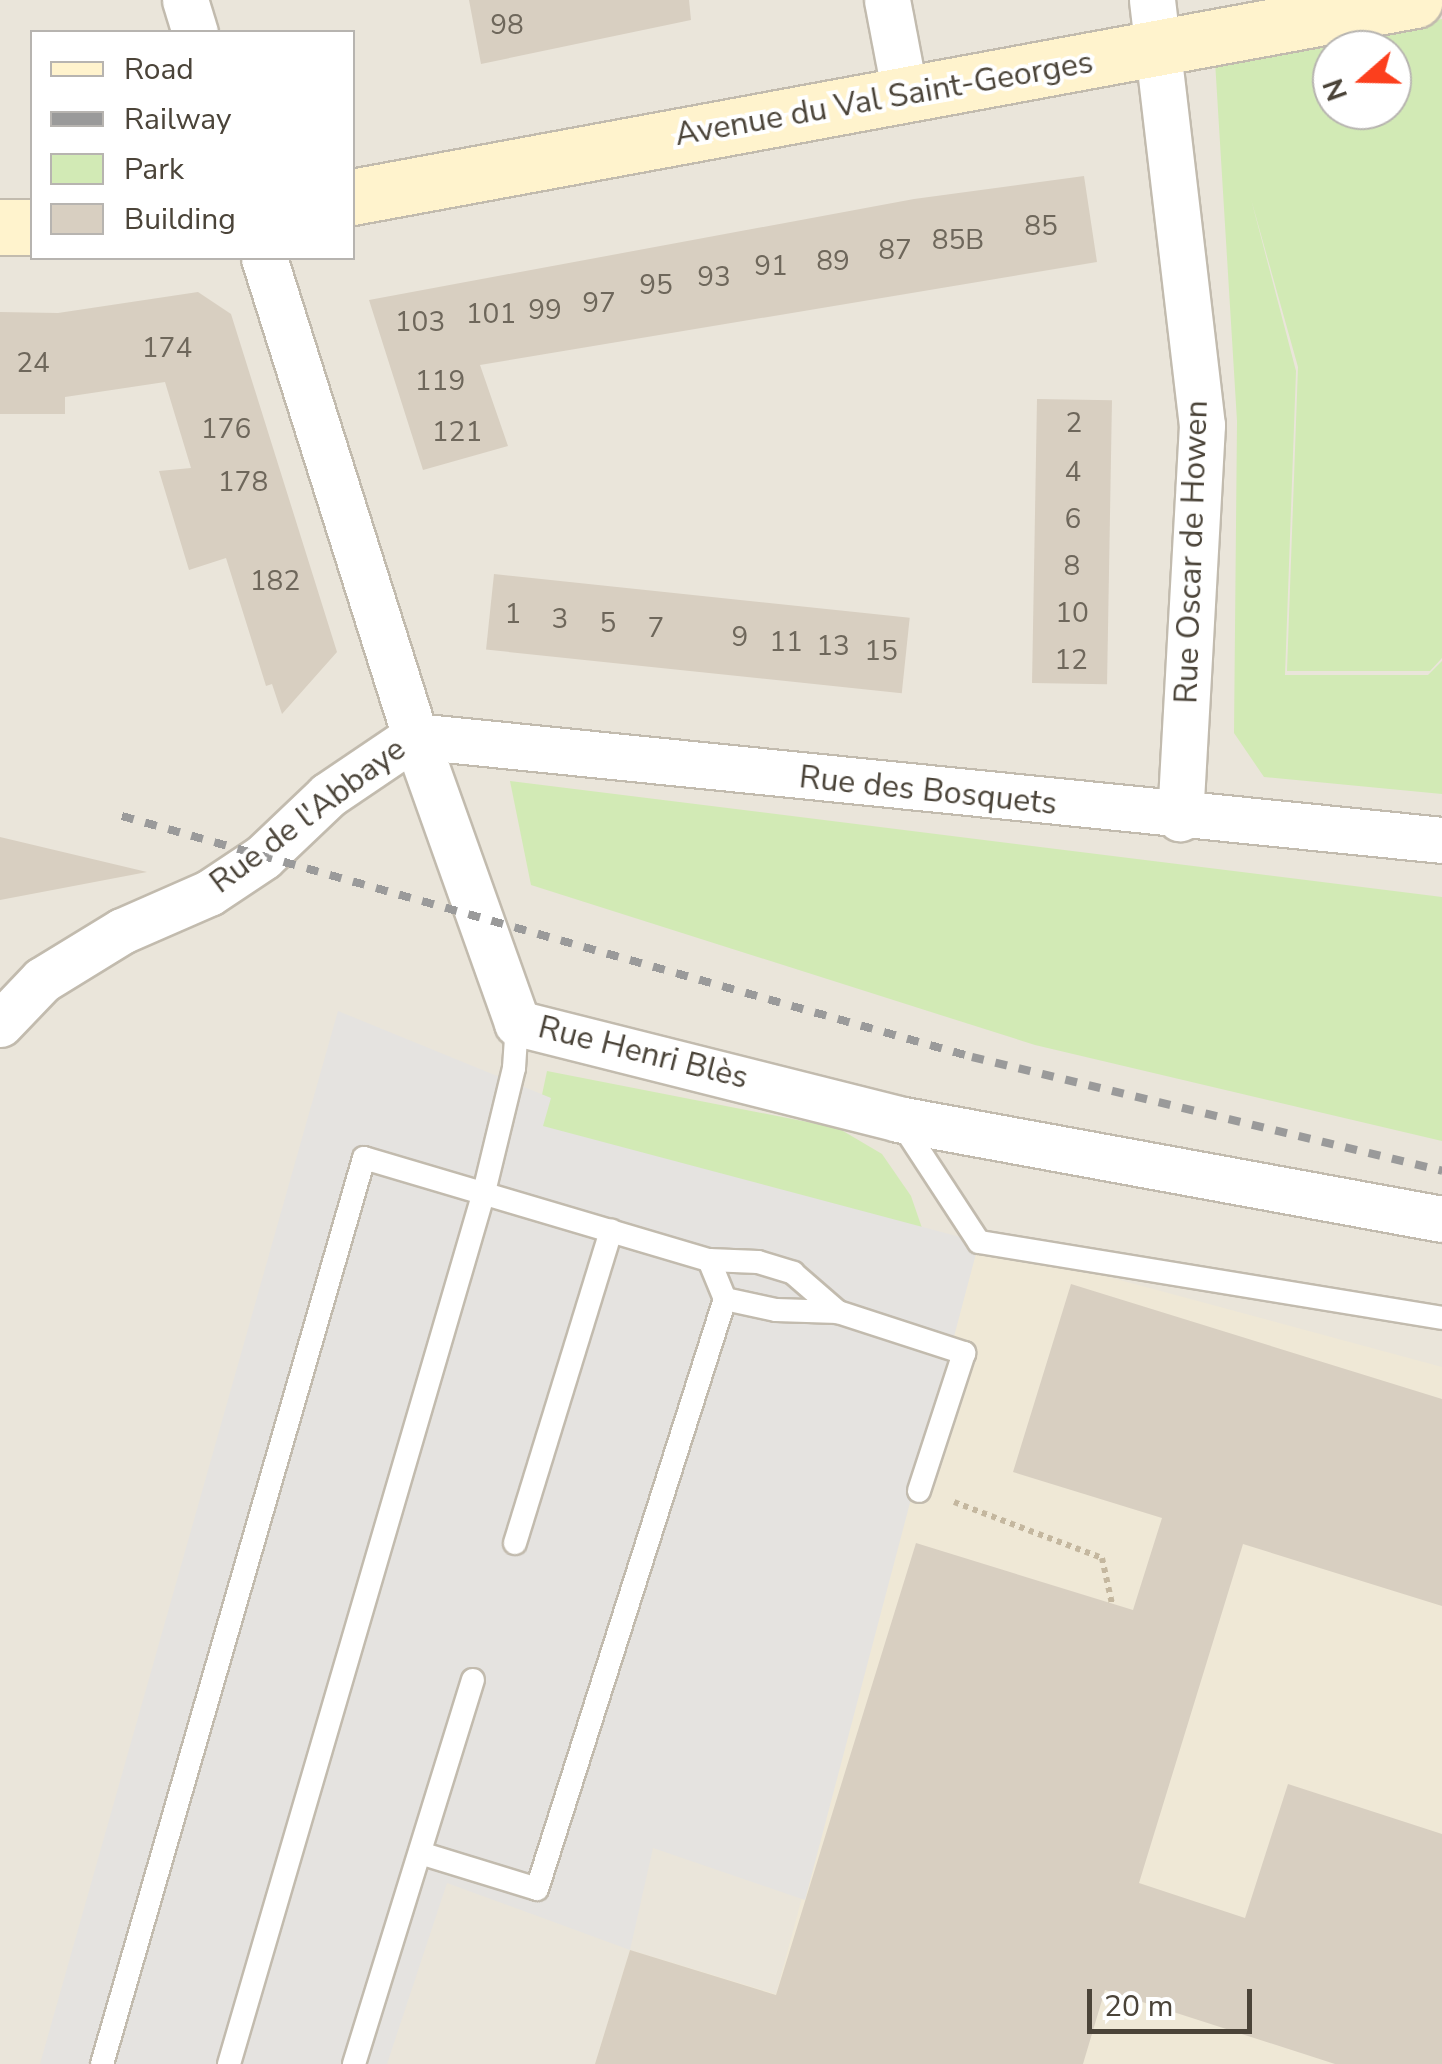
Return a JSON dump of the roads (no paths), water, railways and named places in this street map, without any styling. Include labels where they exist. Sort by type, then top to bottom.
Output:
[{"type":"main road","name":"Avenue du Val Saint-Georges","points":[[355,196],[904,94],[1155,24],[1414,0]]},
{"type":"main road","points":[[0,228],[30,227]]},
{"type":"street","points":[[185,0],[194,30]]},
{"type":"street","points":[[886,0],[904,94]]},
{"type":"street","name":"Rue Oscar de Howen","points":[[1155,24],[1202,425],[1180,818]]},
{"type":"street","name":"Rue Henri Blès","points":[[265,260],[415,736],[517,1023],[898,1119],[1442,1219]]},
{"type":"street","name":"Rue des Bosquets","points":[[415,736],[1180,818],[1442,840]]},
{"type":"street","name":"Rue de l'Abbaye","points":[[0,1024],[42,980],[264,857],[328,795],[415,736]]},
{"type":"lane","points":[[229,2064],[484,1192],[514,1068],[517,1023]]},
{"type":"lane","points":[[898,1119],[980,1242],[1442,1318]]},
{"type":"lane","points":[[102,2064],[364,1158],[709,1260],[758,1262],[793,1273],[838,1312]]},
{"type":"lane","points":[[515,1543],[610,1230]]},
{"type":"lane","points":[[420,1853],[537,1890],[725,1298],[709,1260]]},
{"type":"lane","points":[[725,1298],[776,1310],[838,1312],[964,1353],[919,1491]]},
{"type":"lane","points":[[354,2064],[474,1680]]},
{"type":"railway","points":[[122,816],[972,1057],[1442,1171]]}]
